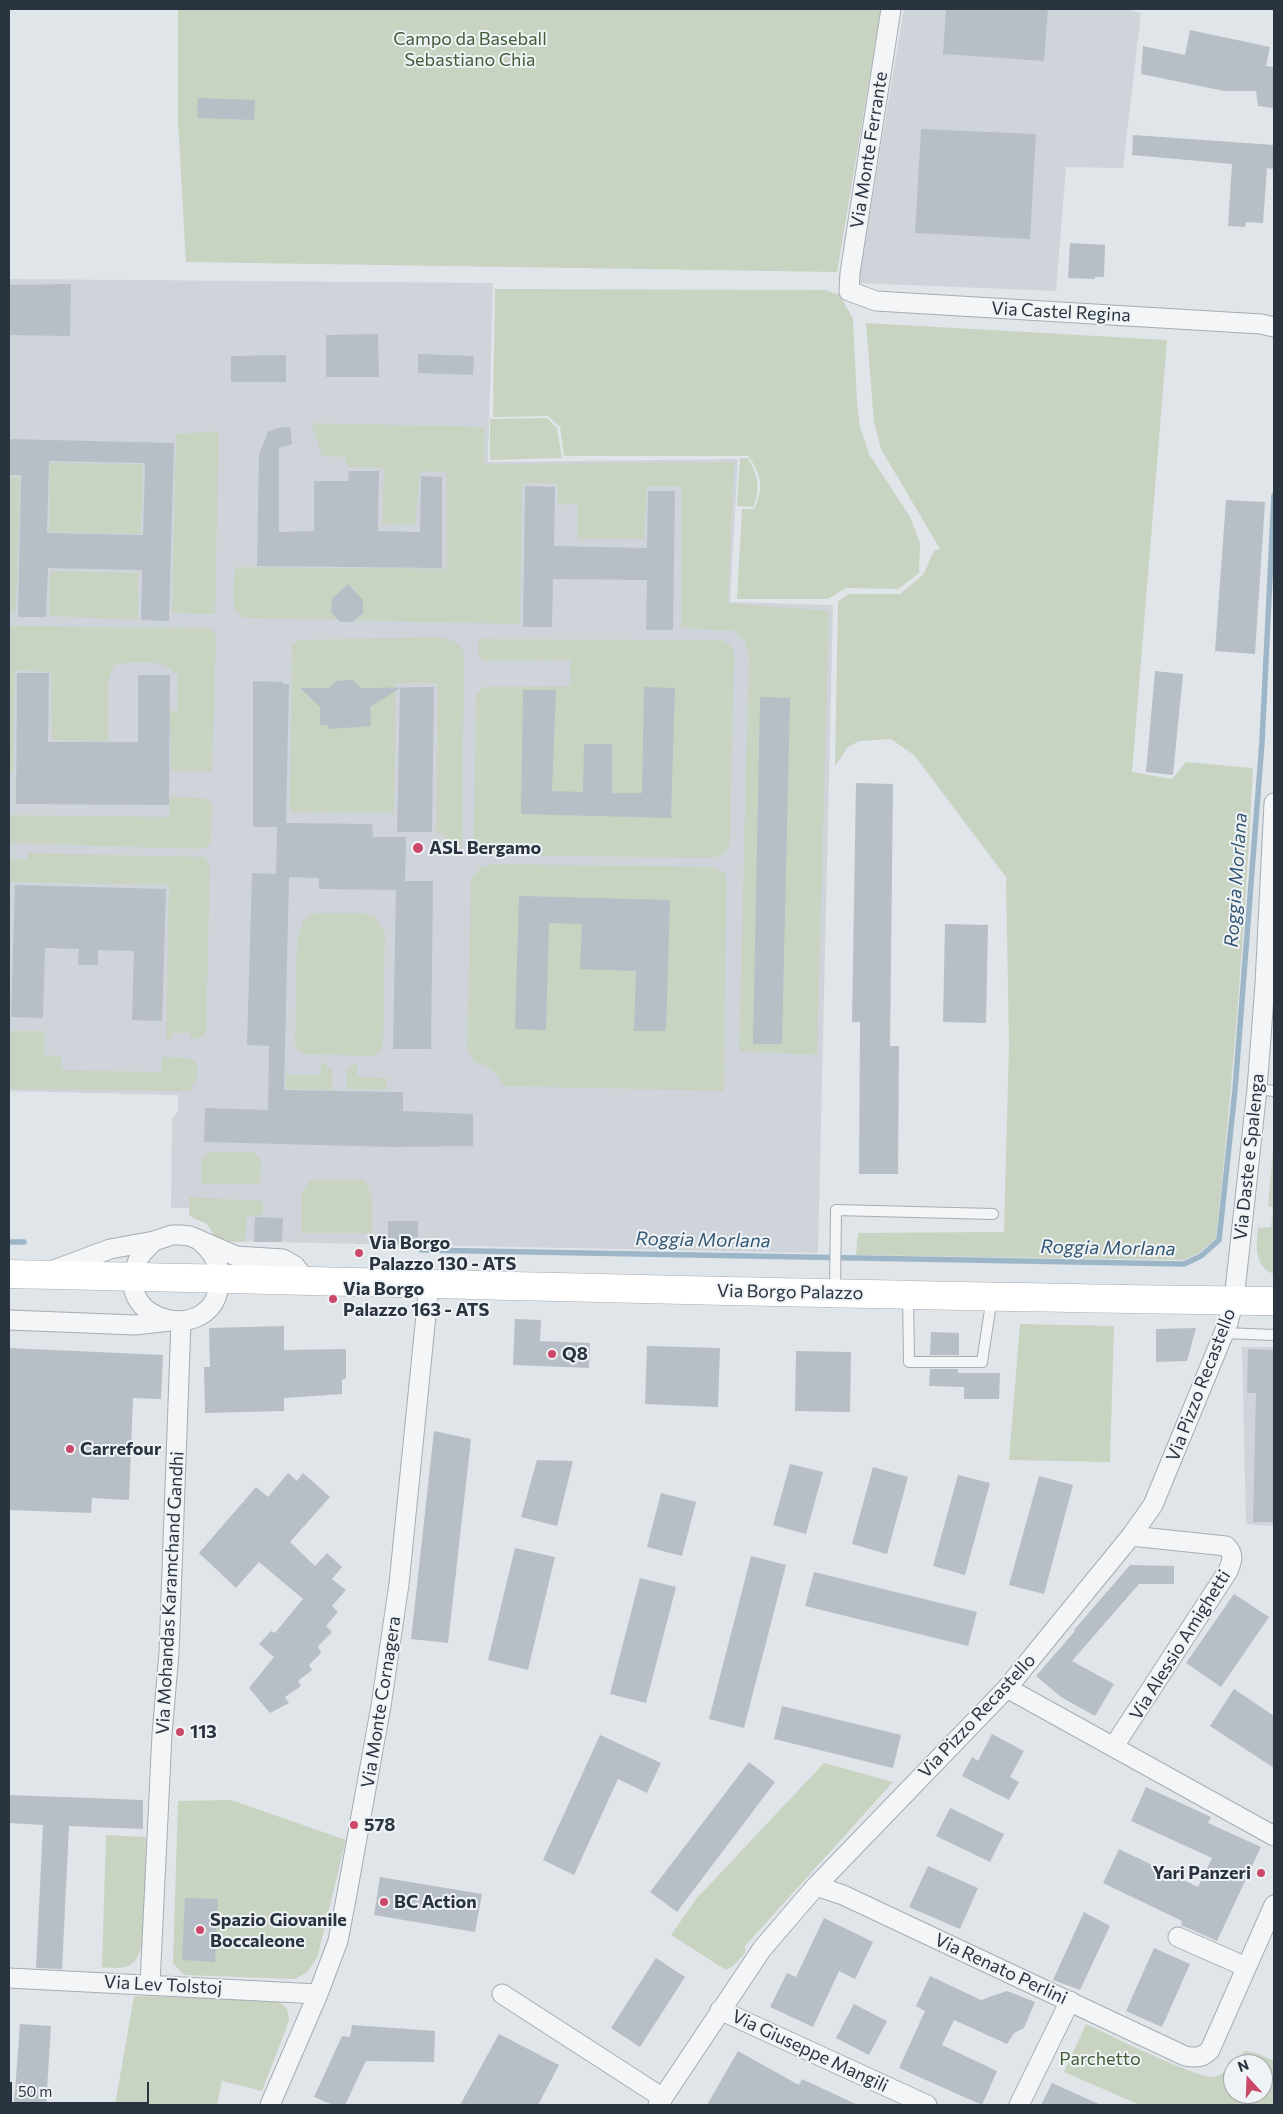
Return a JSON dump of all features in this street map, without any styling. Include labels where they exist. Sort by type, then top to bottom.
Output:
[{"type":"main road","name":"Via Borgo Palazzo","points":[[9,1274],[306,1280],[428,1285],[835,1286],[908,1294],[1274,1300]]},
{"type":"street","name":"Via Monte Ferrante","points":[[849,292],[850,273],[890,9]]},
{"type":"street","name":"Via Castel Regina","points":[[849,292],[876,301],[1252,324],[1274,327]]},
{"type":"street","name":"Via Daste e Spalenga","points":[[1234,1300],[1266,1090],[1265,984],[1274,803]]},
{"type":"street","name":"Via Borgo Palazzo","points":[[40,1275],[110,1249],[154,1241],[172,1235],[181,1235],[236,1256],[283,1259],[295,1266],[306,1280]]},
{"type":"street","points":[[9,1320],[136,1325],[191,1319],[209,1308],[219,1289],[220,1278],[218,1263],[210,1250],[198,1240]]},
{"type":"street","points":[[154,1241],[139,1256],[133,1276],[137,1298],[146,1309],[157,1317],[176,1321]]},
{"type":"street","name":"Via Monte Cornagera","points":[[270,2105],[318,1994],[338,1941],[383,1696],[399,1584],[428,1285]]},
{"type":"street","name":"Via Pizzo Recastello","points":[[502,1994],[661,2102],[762,1949],[816,1886],[1007,1688],[1131,1536],[1153,1506],[1224,1333],[1234,1300]]},
{"type":"street","name":"Via Mohandas Karamchand Gandhi","points":[[150,1984],[162,1734],[170,1653],[176,1321]]},
{"type":"street","name":"Via Alessio Amighetti","points":[[1114,1746],[1133,1720],[1228,1571],[1233,1559],[1231,1551],[1226,1546],[1131,1536]]},
{"type":"street","points":[[1007,1688],[1274,1836]]},
{"type":"street","name":"Via Renato Perlini","points":[[816,1886],[842,1895],[1185,2056],[1195,2058],[1204,2056],[1210,2050],[1246,1967]]},
{"type":"street","points":[[1178,1936],[1246,1967],[1274,1905]]},
{"type":"street","name":"Via Lev Tolstoj","points":[[9,1978],[318,1994]]},
{"type":"street","points":[[1019,2105],[1070,2001]]},
{"type":"street","name":"Via Giuseppe Mangili","points":[[720,2010],[927,2105]]},
{"type":"lane","points":[[835,1286],[836,1210],[993,1214]]},
{"type":"lane","points":[[908,1294],[909,1362],[982,1362],[992,1296]]},
{"type":"lane","points":[[1224,1333],[1274,1334]]},
{"type":"shaded area","points":[[904,9],[1127,9],[1141,13],[1123,168],[1066,167],[1056,291],[858,283]]},
{"type":"shaded area","name":"ASL Bergamo","points":[[9,279],[493,283],[488,462],[738,459],[730,602],[833,605],[818,1253],[217,1241],[207,1223],[193,1218],[189,1214],[189,1208],[171,1208],[172,1119],[178,1111],[178,1095],[9,1091]]},
{"type":"shaded area","points":[[1242,1347],[1274,1347],[1274,1526],[1246,1524]]},
{"type":"green space","name":"Campo da Baseball Sebastiano Chia","points":[[178,9],[881,9],[837,272],[186,262],[178,121]]},
{"type":"green space","points":[[495,289],[825,290],[840,295],[853,319],[860,427],[869,454],[910,517],[920,543],[919,573],[898,589],[846,588],[828,599],[737,599],[742,509],[754,509],[760,488],[759,476],[748,456],[564,456],[560,427],[548,416],[493,417]]},
{"type":"green space","points":[[866,323],[1167,340],[1132,772],[1172,779],[1186,762],[1253,768],[1238,1003],[1216,1238],[1199,1253],[1184,1260],[856,1255],[858,1233],[1004,1232],[1009,1045],[1006,877],[914,755],[891,739],[859,741],[848,747],[835,766],[838,601],[849,594],[900,594],[923,575],[934,551],[940,549],[881,449],[874,422]]},
{"type":"green space","points":[[547,418],[557,428],[562,458],[490,460],[490,419]]},
{"type":"green space","points":[[311,423],[485,427],[484,464],[734,462],[728,603],[829,611],[817,1055],[739,1051],[749,654],[744,640],[735,631],[681,628],[682,486],[647,486],[644,539],[578,539],[577,503],[558,505],[558,483],[522,483],[520,624],[243,618],[235,608],[234,602],[235,567],[447,569],[446,472],[420,471],[415,525],[382,524],[384,468],[347,467],[346,457],[322,456]]},
{"type":"green space","points":[[219,431],[215,614],[172,613],[176,434]]},
{"type":"green space","points":[[740,458],[748,458],[756,476],[758,488],[753,507],[737,506]]},
{"type":"green space","points":[[50,463],[143,464],[141,534],[49,532]]},
{"type":"green space","points":[[9,477],[20,478],[16,611],[9,611]]},
{"type":"green space","points":[[50,571],[138,573],[138,620],[49,616]]},
{"type":"green space","points":[[9,626],[207,628],[214,631],[216,638],[212,772],[171,771],[170,711],[178,711],[178,676],[172,670],[157,663],[131,662],[114,665],[108,680],[108,741],[52,740],[51,672],[15,670],[13,773],[9,773]]},
{"type":"green space","points":[[442,637],[457,643],[464,652],[462,847],[459,851],[447,851],[445,848],[445,834],[436,833],[438,683],[396,683],[394,813],[290,812],[292,645],[299,640]]},
{"type":"green space","points":[[478,639],[721,640],[729,644],[734,652],[730,842],[724,855],[710,858],[489,855],[480,850],[474,838],[476,695],[484,687],[571,686],[570,660],[484,661],[478,655]]},
{"type":"green space","points":[[170,797],[204,798],[210,801],[212,806],[211,841],[207,847],[199,849],[9,843],[9,815],[169,817]]},
{"type":"green space","points":[[27,853],[203,857],[208,861],[210,867],[206,1030],[203,1036],[191,1040],[191,1033],[172,1033],[171,1040],[166,1040],[169,885],[9,882],[9,859],[27,859]]},
{"type":"green space","points":[[492,864],[713,867],[726,874],[724,1091],[503,1086],[498,1076],[492,1070],[474,1062],[467,1048],[471,880],[480,868]]},
{"type":"green space","points":[[314,913],[360,913],[376,917],[385,934],[383,1046],[379,1053],[371,1056],[307,1054],[299,1052],[295,1045],[297,940],[303,921]]},
{"type":"green space","points":[[9,1031],[43,1031],[45,1034],[44,1055],[61,1056],[61,1070],[161,1072],[162,1057],[188,1058],[197,1063],[197,1078],[190,1091],[9,1089]]},
{"type":"green space","points":[[321,1063],[324,1063],[332,1070],[332,1090],[286,1089],[286,1075],[321,1075]]},
{"type":"green space","points":[[354,1063],[357,1064],[357,1077],[387,1078],[386,1090],[347,1089],[347,1069]]},
{"type":"green space","points":[[1274,1140],[1274,1274],[1267,1271],[1260,1261],[1257,1241],[1258,1228],[1271,1227],[1273,1207],[1268,1206]]},
{"type":"green space","points":[[208,1152],[254,1152],[261,1161],[260,1184],[202,1184],[202,1160]]},
{"type":"green space","points":[[310,1180],[365,1180],[372,1196],[372,1233],[301,1233],[301,1195]]},
{"type":"green space","points":[[189,1197],[263,1201],[263,1215],[246,1216],[245,1242],[217,1241],[207,1224],[193,1218],[189,1214]]},
{"type":"green space","points":[[1020,1324],[1114,1326],[1110,1462],[1009,1460]]},
{"type":"green space","points":[[824,1763],[893,1782],[745,1946],[745,1953],[733,1966],[726,1970],[671,1935],[697,1898]]},
{"type":"green space","points":[[231,1800],[346,1840],[317,1958],[307,1972],[295,1979],[184,1975],[173,1963],[178,1801]]},
{"type":"green space","points":[[106,1835],[146,1837],[144,1933],[142,1944],[140,1952],[133,1963],[121,1968],[102,1967]]},
{"type":"green space","points":[[134,1996],[275,2000],[281,2004],[287,2010],[289,2021],[262,2091],[222,2081],[217,2105],[115,2105]]},
{"type":"green space","name":"Parchetto","points":[[1086,2024],[1151,2055],[1204,2076],[1213,2077],[1223,2072],[1223,2104],[1272,2105],[1140,2105],[1064,2072]]},
{"type":"green space","name":"Parchetto","points":[[1245,2051],[1258,2054],[1242,2054]]},
{"type":"green space","name":"Parchetto","points":[[1273,2061],[1274,2061],[1273,2102]]},
{"type":"building","points":[[946,9],[1048,9],[1044,61],[943,54]]},
{"type":"building","points":[[1190,30],[1270,47],[1266,66],[1274,67],[1274,108],[1258,106],[1256,91],[1224,91],[1141,74],[1143,46],[1185,55]]},
{"type":"building","points":[[198,98],[255,100],[254,120],[197,118]]},
{"type":"building","points":[[921,129],[1036,134],[1030,239],[915,233]]},
{"type":"building","points":[[1133,135],[1274,145],[1274,169],[1267,168],[1263,223],[1246,222],[1245,227],[1228,226],[1232,164],[1132,155]]},
{"type":"building","points":[[1070,243],[1105,245],[1104,277],[1095,277],[1095,279],[1068,278]]},
{"type":"building","points":[[71,284],[70,336],[9,335],[9,285]]},
{"type":"building","points":[[378,334],[379,377],[326,377],[326,335]]},
{"type":"building","points":[[418,354],[474,356],[473,375],[418,373]]},
{"type":"building","points":[[286,355],[286,382],[231,382],[231,356]]},
{"type":"building","points":[[290,427],[292,444],[279,448],[279,532],[314,531],[314,481],[348,481],[349,471],[379,471],[378,531],[420,532],[421,476],[442,477],[442,568],[257,566],[259,454],[268,432],[278,428]]},
{"type":"building","points":[[9,439],[174,443],[169,621],[141,620],[142,570],[48,568],[46,617],[18,617],[21,475],[9,475]],"holes":[[[49,461],[145,463],[143,535],[47,533]]]},
{"type":"building","points":[[525,486],[555,487],[554,546],[647,548],[648,491],[675,491],[673,630],[646,630],[647,580],[553,579],[552,627],[523,627]]},
{"type":"building","points":[[1226,500],[1265,502],[1255,654],[1215,651]]},
{"type":"building","points":[[348,584],[363,600],[363,613],[353,622],[340,622],[331,612],[332,599]]},
{"type":"building","points":[[1155,671],[1183,674],[1173,775],[1146,772]]},
{"type":"building","points":[[17,673],[49,673],[48,742],[138,742],[138,675],[170,675],[169,805],[16,804]]},
{"type":"building","points":[[353,680],[361,688],[434,687],[432,832],[397,832],[400,688],[370,707],[371,726],[330,729],[327,725],[320,725],[320,707],[300,688],[329,688],[336,681]]},
{"type":"building","points":[[253,681],[289,684],[286,823],[372,824],[373,837],[406,837],[405,881],[433,881],[431,1049],[393,1049],[396,890],[319,889],[319,878],[289,877],[284,1090],[403,1092],[403,1111],[473,1114],[473,1146],[394,1147],[204,1142],[205,1108],[268,1110],[269,1046],[247,1045],[252,873],[276,874],[277,827],[253,827]]},
{"type":"building","points":[[644,687],[675,688],[671,818],[521,814],[523,690],[556,690],[552,791],[583,792],[584,744],[612,744],[612,793],[642,793]]},
{"type":"building","points":[[760,697],[790,698],[782,1044],[753,1044]]},
{"type":"building","points":[[856,783],[893,784],[890,1046],[899,1046],[898,1174],[859,1174],[860,1022],[852,1022]]},
{"type":"building","points":[[15,885],[166,889],[162,1021],[132,1020],[134,951],[98,950],[98,965],[78,965],[79,949],[45,948],[43,1018],[11,1017]]},
{"type":"building","points":[[519,896],[670,900],[666,1031],[634,1031],[636,971],[580,969],[582,924],[549,923],[546,1030],[515,1029]]},
{"type":"building","points":[[945,924],[988,925],[986,1023],[943,1022]]},
{"type":"building","points":[[255,1217],[283,1218],[282,1242],[254,1242]]},
{"type":"building","points":[[388,1221],[418,1221],[418,1244],[388,1244]]},
{"type":"building","name":"Q8","points":[[515,1319],[541,1320],[540,1341],[590,1343],[589,1368],[513,1365]]},
{"type":"building","points":[[284,1326],[284,1350],[346,1349],[346,1378],[342,1380],[342,1394],[284,1398],[284,1411],[205,1413],[204,1367],[210,1367],[209,1328]]},
{"type":"building","points":[[1196,1328],[1187,1361],[1156,1362],[1156,1329]]},
{"type":"building","points":[[931,1332],[959,1333],[959,1355],[930,1355]]},
{"type":"building","points":[[647,1346],[720,1348],[718,1407],[645,1404]]},
{"type":"building","name":"Carrefour","points":[[9,1348],[163,1355],[161,1399],[133,1398],[129,1500],[92,1498],[91,1513],[9,1510]]},
{"type":"building","points":[[1248,1349],[1274,1350],[1274,1522],[1253,1522],[1256,1393],[1247,1393]]},
{"type":"building","points":[[796,1351],[851,1352],[850,1412],[795,1411]]},
{"type":"building","points":[[930,1369],[958,1369],[958,1373],[1000,1373],[999,1399],[964,1399],[964,1387],[929,1386]]},
{"type":"building","points":[[434,1431],[471,1439],[448,1643],[411,1639]]},
{"type":"building","points":[[537,1460],[573,1461],[557,1526],[521,1517]]},
{"type":"building","points":[[790,1464],[823,1472],[806,1534],[773,1525]]},
{"type":"building","points":[[873,1467],[908,1477],[887,1554],[852,1544]]},
{"type":"building","points":[[288,1473],[297,1481],[303,1473],[330,1497],[290,1542],[315,1566],[327,1553],[342,1567],[332,1579],[346,1590],[332,1606],[338,1612],[326,1626],[332,1632],[318,1646],[321,1653],[309,1665],[312,1670],[298,1681],[301,1686],[285,1697],[289,1703],[270,1713],[249,1688],[274,1657],[259,1644],[271,1631],[275,1633],[303,1599],[259,1562],[236,1588],[199,1553],[256,1487],[268,1497]]},
{"type":"building","points":[[958,1475],[990,1483],[965,1575],[933,1566]]},
{"type":"building","points":[[1039,1476],[1073,1485],[1044,1594],[1009,1585]]},
{"type":"building","points":[[661,1493],[696,1502],[682,1556],[647,1547]]},
{"type":"building","points":[[515,1548],[555,1557],[528,1670],[488,1660]]},
{"type":"building","points":[[751,1556],[786,1565],[744,1728],[709,1719]]},
{"type":"building","points":[[1130,1565],[1174,1566],[1174,1584],[1139,1584],[1072,1661],[1114,1684],[1095,1716],[1061,1697],[1036,1676]]},
{"type":"building","points":[[814,1572],[977,1612],[968,1646],[805,1606]]},
{"type":"building","points":[[640,1578],[676,1587],[646,1703],[610,1694]]},
{"type":"building","points":[[1234,1594],[1269,1617],[1221,1687],[1186,1663]]},
{"type":"building","points":[[1234,1689],[1274,1716],[1274,1768],[1210,1726]]},
{"type":"building","points":[[782,1706],[901,1735],[893,1768],[774,1739]]},
{"type":"building","points":[[992,1734],[1024,1751],[1010,1777],[1019,1782],[1009,1800],[962,1776],[972,1757],[978,1761]]},
{"type":"building","points":[[600,1735],[661,1763],[647,1793],[618,1779],[574,1875],[543,1860]]},
{"type":"building","points":[[749,1762],[775,1782],[677,1912],[650,1892]]},
{"type":"building","points":[[1146,1787],[1211,1817],[1208,1823],[1261,1847],[1217,1941],[1181,1925],[1182,1921],[1103,1883],[1119,1849],[1198,1887],[1212,1858],[1131,1821]]},
{"type":"building","points":[[9,1795],[143,1800],[143,1829],[69,1826],[62,1969],[36,1968],[43,1825],[9,1823]]},
{"type":"building","points":[[950,1808],[1004,1834],[990,1862],[936,1836]]},
{"type":"building","points":[[928,1866],[978,1888],[960,1929],[909,1907]]},
{"type":"building","points":[[380,1877],[482,1894],[475,1932],[374,1915]]},
{"type":"building","name":"Spazio Giovanile Boccaleone","points":[[185,1898],[218,1899],[215,1962],[182,1960]]},
{"type":"building","points":[[1084,1912],[1110,1926],[1080,1990],[1053,1980]]},
{"type":"building","points":[[824,1918],[873,1942],[855,1979],[839,1971],[813,2027],[770,2007],[787,1973],[796,1977]]},
{"type":"building","points":[[1154,1948],[1190,1964],[1162,2027],[1126,2011]]},
{"type":"building","points":[[656,1958],[685,1977],[640,2047],[611,2028]]},
{"type":"building","points":[[930,1976],[981,2000],[1007,1991],[1035,2002],[1024,2028],[1014,2033],[1007,2044],[954,2020],[942,2045],[997,2071],[982,2105],[899,2068],[925,2011],[916,2006]]},
{"type":"building","points":[[854,2004],[887,2021],[869,2055],[836,2038]]},
{"type":"building","points":[[20,2024],[51,2026],[46,2105],[14,2105]]},
{"type":"building","points":[[352,2025],[435,2031],[434,2062],[366,2061],[345,2105],[333,2105],[314,2097],[342,2036],[350,2037]]},
{"type":"building","points":[[499,2034],[559,2065],[538,2105],[460,2105]]},
{"type":"building","points":[[738,2051],[799,2085],[802,2079],[858,2105],[707,2105]]},
{"type":"building","points":[[1052,2083],[1101,2105],[1041,2105]]},
{"type":"waterway","name":"Roggia Morlana","points":[[421,1250],[1184,1264],[1201,1256],[1219,1240],[1235,1090],[1262,742],[1274,495]]},
{"type":"waterway","name":"Roggia Morlana","points":[[9,1242],[24,1242]]},
{"type":"place","name":"ASL Bergamo","points":[[418,848]]},
{"type":"place","name":"Via Borgo Palazzo 130 - ATS","points":[[359,1253]]},
{"type":"place","name":"Via Borgo Palazzo 163 - ATS","points":[[333,1299]]},
{"type":"place","name":"Q8","points":[[552,1354]]},
{"type":"place","name":"Carrefour","points":[[70,1449]]},
{"type":"place","name":"113","points":[[180,1732]]},
{"type":"place","name":"578","points":[[354,1825]]},
{"type":"place","name":"Yari Panzeri","points":[[1261,1873]]},
{"type":"place","name":"BC Action","points":[[384,1902]]},
{"type":"place","name":"Spazio Giovanile Boccaleone","points":[[200,1930]]}]
